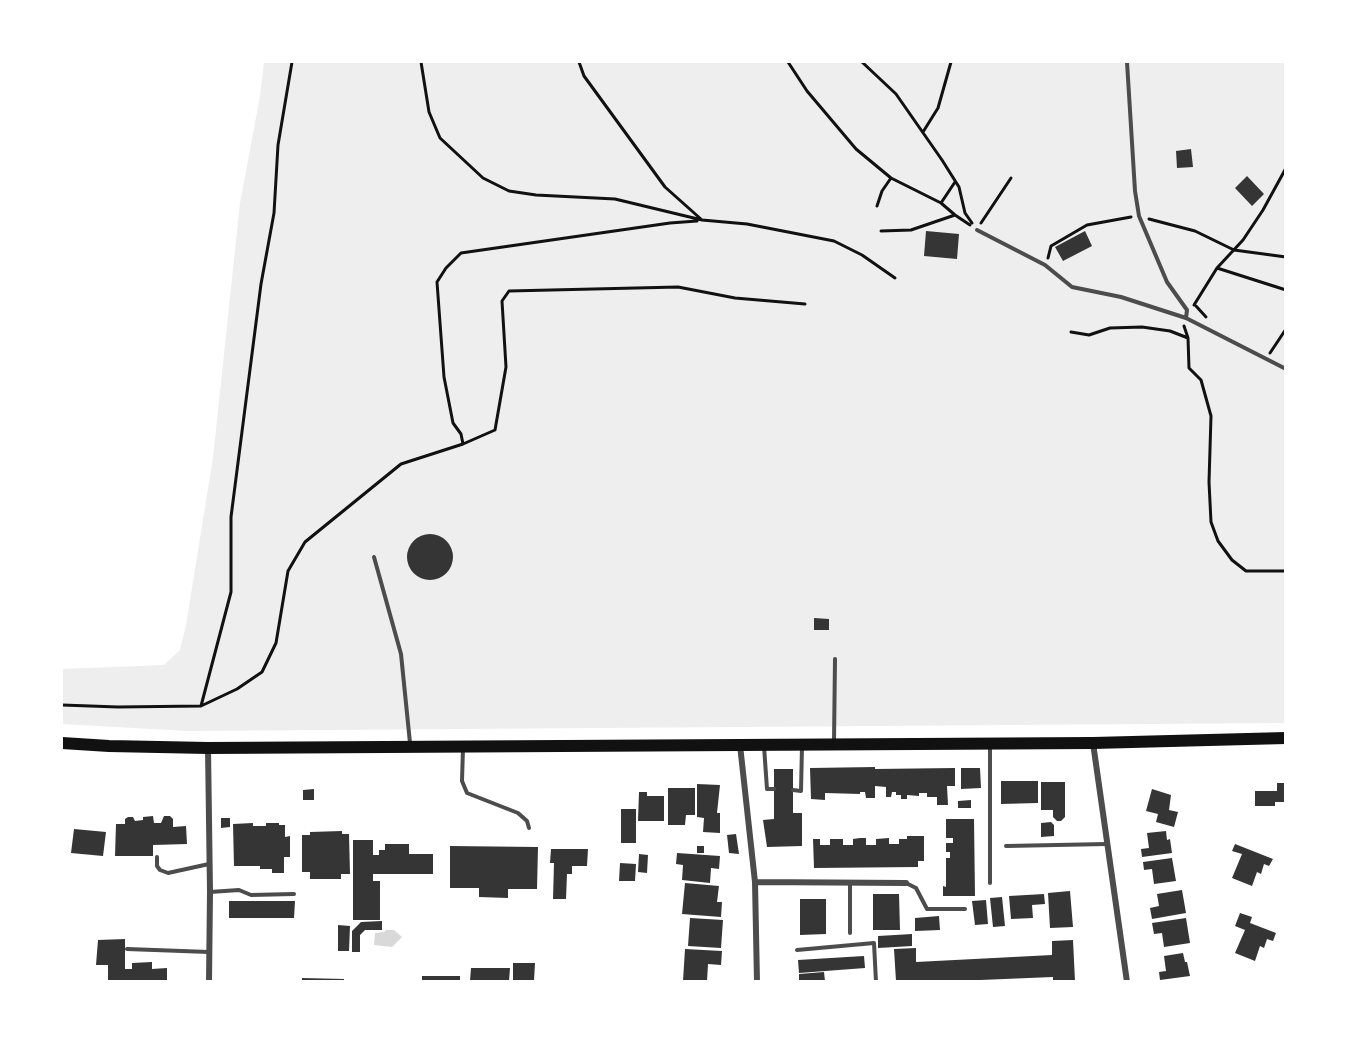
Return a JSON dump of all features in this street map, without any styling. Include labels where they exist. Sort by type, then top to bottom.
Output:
[{"type":"main road","points":[[62,743],[208,748],[463,747],[1093,743],[1286,738]]},
{"type":"street","points":[[1093,743],[1127,981]]},
{"type":"street","points":[[740,745],[755,882],[757,981]]},
{"type":"street","points":[[208,748],[209,981]]},
{"type":"street","points":[[755,882],[906,883]]},
{"type":"lane","points":[[1127,62],[1135,191],[1139,216],[1167,282],[1187,310],[1186,318]]},
{"type":"lane","points":[[977,230],[1045,265],[1072,287],[1121,297],[1186,318],[1286,369]]},
{"type":"lane","points":[[374,557],[401,654],[410,747]]},
{"type":"lane","points":[[834,745],[835,659]]},
{"type":"lane","points":[[990,744],[990,883]]},
{"type":"lane","points":[[764,745],[767,789],[774,789]]},
{"type":"lane","points":[[793,790],[801,790],[802,745]]},
{"type":"lane","points":[[463,747],[462,781],[467,793],[518,813],[527,820],[529,828]]},
{"type":"lane","points":[[1006,846],[1107,844]]},
{"type":"lane","points":[[157,857],[157,866],[168,873],[210,863]]},
{"type":"lane","points":[[850,882],[850,933]]},
{"type":"lane","points":[[906,883],[916,888],[927,909],[965,909]]},
{"type":"lane","points":[[210,892],[239,890],[251,895],[294,894]]},
{"type":"lane","points":[[798,950],[874,943],[876,981]]},
{"type":"lane","points":[[127,949],[210,952]]},
{"type":"path","points":[[201,706],[231,592],[231,518],[261,284],[274,213],[278,145],[292,62]]},
{"type":"path","points":[[421,62],[429,112],[440,138],[483,178],[509,190],[536,195],[615,199],[702,220],[747,224],[834,241],[861,255],[895,278]]},
{"type":"path","points":[[579,62],[584,76],[665,187],[702,220]]},
{"type":"path","points":[[788,62],[807,92],[856,149],[891,178],[941,203],[955,216],[977,230]]},
{"type":"path","points":[[862,62],[896,94],[923,132],[956,181],[965,213],[977,230]]},
{"type":"path","points":[[923,132],[938,108],[951,62]]},
{"type":"path","points":[[1195,305],[1217,268],[1243,240],[1263,210],[1286,168]]},
{"type":"path","points":[[877,206],[882,191],[891,178]]},
{"type":"path","points":[[977,230],[1011,178]]},
{"type":"path","points":[[941,203],[956,181]]},
{"type":"path","points":[[881,231],[911,230],[955,216]]},
{"type":"path","points":[[1045,265],[1051,246],[1074,231],[1087,225],[1139,216],[1195,231],[1234,250],[1286,257]]},
{"type":"path","points":[[463,444],[461,434],[453,423],[444,376],[437,282],[446,268],[461,253],[658,224],[702,220]]},
{"type":"path","points":[[1217,268],[1286,290]]},
{"type":"path","points":[[62,705],[201,706],[237,689],[262,672],[276,643],[288,571],[305,542],[401,464],[463,444],[495,430],[506,367],[502,301],[509,291],[678,287],[735,297],[805,304]]},
{"type":"path","points":[[1180,316],[1188,338],[1189,368],[1201,380],[1212,416],[1209,482],[1211,522],[1218,541],[1232,560],[1246,571],[1286,571]]},
{"type":"path","points":[[1071,332],[1089,335],[1110,328],[1142,327],[1170,330],[1188,338]]},
{"type":"path","points":[[1266,359],[1286,329]]},
{"type":"shaded area","points":[[264,62],[1285,62],[1285,723],[188,731],[62,724],[62,669],[164,665],[180,650],[213,458],[240,203]]},
{"type":"shaded area","points":[[394,930],[402,937],[392,947],[374,945],[375,933]]},
{"type":"building","points":[[1191,149],[1193,167],[1177,168],[1176,151]]},
{"type":"building","points":[[1247,176],[1264,194],[1252,206],[1235,188]]},
{"type":"building","points":[[926,231],[959,234],[957,259],[924,256]]},
{"type":"building","points":[[1085,231],[1092,246],[1063,261],[1055,247]]},
{"type":"building","points":[[430,534],[446,541],[453,557],[446,573],[430,580],[414,573],[407,557],[414,541]]},
{"type":"building","points":[[814,618],[829,619],[829,630],[814,630]]},
{"type":"building","points":[[875,767],[875,769],[955,768],[955,786],[947,786],[948,805],[937,805],[937,797],[927,797],[927,793],[919,793],[919,796],[907,795],[907,799],[901,799],[901,795],[892,792],[891,797],[886,797],[886,787],[875,786],[875,798],[866,798],[865,792],[860,792],[860,794],[825,793],[825,800],[811,799],[810,768]]},
{"type":"building","points":[[961,768],[980,768],[981,788],[961,789]]},
{"type":"building","points":[[774,769],[793,769],[793,813],[802,813],[802,846],[767,847],[763,820],[774,819]]},
{"type":"building","points":[[1001,781],[1038,781],[1038,803],[1001,804]]},
{"type":"building","points":[[1041,782],[1065,782],[1065,817],[1061,821],[1053,817],[1053,810],[1041,810]]},
{"type":"building","points":[[1277,783],[1286,783],[1286,802],[1275,802],[1275,806],[1255,806],[1255,791],[1277,791]]},
{"type":"building","points":[[697,784],[720,785],[717,813],[720,813],[720,833],[703,832],[704,818],[697,817]]},
{"type":"building","points":[[668,788],[695,788],[695,815],[686,815],[685,825],[668,825]]},
{"type":"building","points":[[314,789],[314,800],[303,800],[303,790]]},
{"type":"building","points":[[1152,789],[1171,795],[1169,810],[1178,812],[1174,827],[1156,822],[1158,814],[1146,811]]},
{"type":"building","points":[[639,792],[647,792],[647,796],[664,796],[664,821],[638,821]]},
{"type":"building","points":[[971,800],[971,808],[958,808],[958,801]]},
{"type":"building","points":[[621,809],[636,809],[636,843],[621,843]]},
{"type":"building","points":[[153,816],[154,823],[161,823],[164,816],[170,816],[173,819],[173,827],[186,826],[187,844],[153,845],[153,856],[115,856],[116,824],[125,824],[125,819],[128,817],[133,817],[135,821]]},
{"type":"building","points":[[221,818],[230,818],[230,827],[221,828]]},
{"type":"building","points":[[946,819],[974,819],[975,896],[943,896],[943,886],[946,887],[946,858],[950,858],[950,852],[946,852],[946,843],[953,843],[953,838],[946,838]]},
{"type":"building","points":[[1051,822],[1054,825],[1054,836],[1041,837],[1041,823]]},
{"type":"building","points":[[253,823],[253,826],[266,826],[266,823],[285,825],[285,837],[290,836],[290,857],[284,857],[284,873],[272,873],[272,869],[260,869],[260,866],[234,866],[233,824]]},
{"type":"building","points":[[74,829],[106,832],[103,856],[71,853]]},
{"type":"building","points":[[342,831],[342,834],[349,834],[350,874],[341,874],[341,879],[310,879],[310,872],[302,872],[302,835],[310,835],[310,832]]},
{"type":"building","points":[[1166,831],[1172,853],[1142,857],[1141,849],[1149,848],[1147,833]]},
{"type":"building","points":[[736,834],[739,854],[729,853],[727,835]]},
{"type":"building","points":[[907,836],[924,836],[924,861],[918,861],[918,867],[814,868],[813,839],[820,839],[820,845],[830,845],[830,839],[843,839],[843,845],[853,845],[853,839],[866,838],[866,845],[876,845],[876,839],[889,838],[889,844],[899,844],[899,839],[907,839]]},
{"type":"building","points":[[353,840],[373,840],[373,855],[379,855],[379,850],[385,850],[385,844],[409,844],[409,854],[433,854],[433,874],[373,874],[373,881],[380,881],[380,920],[353,920]]},
{"type":"building","points":[[1235,844],[1273,859],[1269,866],[1264,864],[1261,874],[1257,872],[1252,886],[1232,878],[1242,854],[1232,851]]},
{"type":"building","points":[[450,846],[538,847],[537,889],[508,889],[508,898],[479,897],[479,888],[450,888]]},
{"type":"building","points":[[697,846],[704,846],[704,853],[697,853]]},
{"type":"building","points":[[551,849],[588,849],[587,866],[572,866],[572,874],[567,874],[566,899],[553,899],[554,863],[550,863]]},
{"type":"building","points":[[677,853],[720,856],[719,869],[711,868],[710,883],[682,880],[683,865],[676,864]]},
{"type":"building","points":[[639,854],[648,855],[647,873],[638,872]]},
{"type":"building","points":[[1172,858],[1176,881],[1154,884],[1152,869],[1144,870],[1143,862]]},
{"type":"building","points":[[620,863],[636,864],[635,881],[619,881]]},
{"type":"building","points":[[685,883],[719,886],[717,902],[722,902],[721,917],[682,914]]},
{"type":"building","points":[[1182,890],[1186,913],[1152,919],[1150,908],[1159,906],[1157,894]]},
{"type":"building","points":[[1070,891],[1073,927],[1050,928],[1048,893]]},
{"type":"building","points":[[873,894],[899,894],[900,930],[873,930]]},
{"type":"building","points":[[1044,894],[1045,904],[1032,905],[1033,918],[1011,919],[1009,896]]},
{"type":"building","points":[[1002,897],[1005,926],[993,927],[990,898]]},
{"type":"building","points":[[800,899],[826,899],[826,934],[800,935]]},
{"type":"building","points":[[986,900],[988,924],[975,925],[972,901]]},
{"type":"building","points":[[229,901],[295,901],[294,918],[229,918]]},
{"type":"building","points":[[1240,913],[1252,917],[1250,923],[1276,933],[1273,941],[1267,939],[1264,948],[1260,946],[1255,961],[1235,953],[1245,930],[1235,926]]},
{"type":"building","points":[[939,916],[940,930],[915,931],[915,918]]},
{"type":"building","points":[[690,918],[723,920],[721,948],[688,946]]},
{"type":"building","points":[[1186,918],[1190,943],[1164,947],[1162,933],[1154,934],[1152,923]]},
{"type":"building","points":[[382,921],[382,930],[365,930],[360,935],[360,952],[352,952],[352,931],[361,922]]},
{"type":"building","points":[[338,925],[350,926],[349,951],[338,951]]},
{"type":"building","points":[[912,934],[912,946],[878,948],[878,936]]},
{"type":"building","points":[[125,939],[125,969],[132,969],[132,963],[152,962],[152,969],[167,968],[167,981],[108,981],[108,965],[96,965],[98,940]]},
{"type":"building","points":[[1073,940],[1075,981],[1053,981],[1053,977],[896,981],[894,949],[916,948],[916,962],[1052,955],[1052,941]]},
{"type":"building","points":[[685,949],[722,951],[721,965],[708,964],[707,981],[683,981]]},
{"type":"building","points":[[1183,953],[1190,976],[1160,980],[1159,972],[1166,971],[1164,956]]},
{"type":"building","points":[[864,956],[865,968],[799,973],[798,960]]},
{"type":"building","points":[[513,963],[535,963],[534,981],[513,981]]},
{"type":"building","points":[[471,968],[510,968],[509,981],[470,981]]},
{"type":"building","points":[[824,972],[825,981],[799,981],[799,974]]},
{"type":"building","points":[[422,976],[460,976],[460,981],[422,981]]},
{"type":"building","points":[[302,978],[344,979],[344,981],[302,981]]}]
